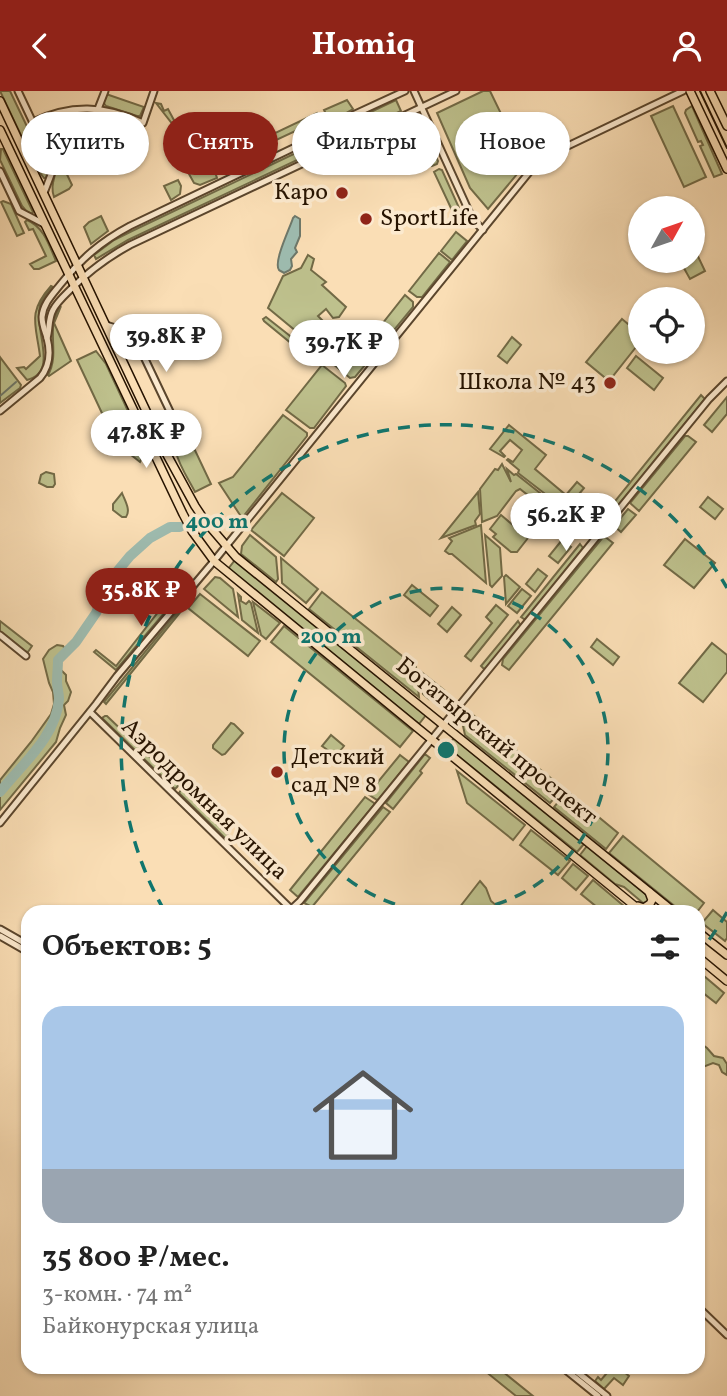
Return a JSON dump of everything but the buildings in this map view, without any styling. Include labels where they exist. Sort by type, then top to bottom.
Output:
[{"type":"main road","points":[[690,91],[727,169]]},
{"type":"main road","points":[[710,91],[727,127]]},
{"type":"main road","name":"Богатырский проспект","points":[[0,101],[165,450],[195,506],[226,546],[236,557],[665,905]]},
{"type":"main road","name":"Богатырский проспект","points":[[0,130],[2,142],[183,514],[214,561],[634,905]]},
{"type":"main road","points":[[646,889],[652,897],[649,905]]},
{"type":"main road","points":[[705,938],[727,955]]},
{"type":"main road","points":[[705,963],[727,981]]},
{"type":"street","points":[[18,91],[28,112]]},
{"type":"street","points":[[98,109],[105,91]]},
{"type":"street","points":[[61,112],[98,109],[143,123],[154,91]]},
{"type":"street","points":[[0,411],[40,378],[49,365],[50,355],[42,323],[46,303],[78,263],[111,236],[405,91]]},
{"type":"street","points":[[414,91],[473,220],[482,230]]},
{"type":"street","points":[[47,338],[52,311],[61,299],[111,255],[456,91]]},
{"type":"street","points":[[0,823],[531,170],[542,159],[683,91]]},
{"type":"street","points":[[0,171],[19,211],[44,224]]},
{"type":"street","points":[[44,193],[50,175]]},
{"type":"street","points":[[106,325],[131,333],[135,338],[174,420],[174,432],[165,450]]},
{"type":"street","points":[[296,905],[701,409],[727,381]]},
{"type":"street","points":[[0,635],[26,656]]},
{"type":"street","name":"Аэродромная улица","points":[[90,712],[285,905]]},
{"type":"street","points":[[0,929],[21,941]]},
{"type":"street","points":[[0,936],[21,948]]},
{"type":"street","points":[[705,1314],[727,1335]]},
{"type":"street","points":[[571,1374],[598,1396]]},
{"type":"street","points":[[580,1374],[607,1396]]},
{"type":"green space","points":[[0,91],[10,91],[21,114],[21,135]]},
{"type":"green space","points":[[483,91],[490,91],[500,112],[455,112],[455,154],[439,112]]},
{"type":"green space","points":[[106,94],[144,107],[142,112],[125,112],[106,106],[103,102]]},
{"type":"green space","points":[[347,100],[353,109],[348,112],[324,110]]},
{"type":"green space","points":[[396,100],[401,111],[399,112],[371,112]]},
{"type":"green space","points":[[156,103],[161,104],[164,111],[168,109],[170,112],[163,112]]},
{"type":"green space","points":[[673,106],[706,177],[684,187],[651,116]]},
{"type":"green space","points":[[692,106],[722,174],[714,177],[700,146],[703,145],[701,141],[698,142],[685,113]]},
{"type":"green space","points":[[292,125],[292,132],[278,139],[278,132]]},
{"type":"green space","points":[[1,149],[32,214],[22,206],[0,160]]},
{"type":"green space","points":[[292,155],[292,163],[278,169],[278,162]]},
{"type":"green space","points":[[441,170],[465,221],[458,223],[435,175],[441,175]]},
{"type":"green space","points":[[55,175],[67,175],[72,185],[54,197]]},
{"type":"green space","points":[[190,175],[216,175],[217,178],[200,185],[194,183]]},
{"type":"green space","points":[[250,175],[266,175],[128,240],[96,259],[94,255],[114,240]]},
{"type":"green space","points":[[464,175],[516,175],[488,209],[470,188]]},
{"type":"green space","points":[[178,180],[181,186],[180,194],[171,200],[164,186]]},
{"type":"green space","points":[[1,202],[11,204],[24,233],[17,236]]},
{"type":"green space","points":[[101,216],[108,231],[91,244],[84,227]]},
{"type":"green space","points":[[27,220],[42,232],[56,261],[39,269],[34,269],[30,264],[46,256],[33,229],[29,230],[25,222]]},
{"type":"green space","points":[[456,232],[467,241],[452,260],[441,251]]},
{"type":"green space","points":[[439,253],[450,262],[422,297],[417,297],[409,291]]},
{"type":"green space","points":[[308,255],[314,259],[311,270],[326,282],[322,285],[346,307],[339,317],[333,318],[326,309],[318,316],[324,322],[308,341],[268,308],[283,276],[301,268]]},
{"type":"green space","points":[[687,273],[701,273],[690,279]]},
{"type":"green space","points":[[53,287],[42,301],[39,311],[44,351],[42,369],[27,380],[17,368],[26,369],[40,356],[35,327],[36,312],[43,295]]},
{"type":"green space","points":[[405,295],[413,302],[413,307],[381,346],[371,338]]},
{"type":"green space","points":[[266,317],[318,358],[318,362],[314,362],[264,321]]},
{"type":"green space","points":[[622,319],[628,324],[628,357],[609,381],[586,362]]},
{"type":"green space","points":[[54,323],[71,361],[49,376],[53,358]]},
{"type":"green space","points":[[344,324],[377,351],[355,377],[350,378],[309,344],[325,325],[336,333]]},
{"type":"green space","points":[[512,337],[521,345],[507,363],[498,356]]},
{"type":"green space","points":[[96,351],[106,364],[143,443],[144,453],[140,462],[116,443],[77,360]]},
{"type":"green space","points":[[0,357],[21,385],[0,403]]},
{"type":"green space","points":[[630,364],[646,364],[663,378],[654,390],[627,368]]},
{"type":"green space","points":[[322,365],[346,386],[314,428],[310,428],[286,410]]},
{"type":"green space","points":[[701,395],[705,399],[603,524],[599,521]]},
{"type":"green space","points":[[727,397],[727,414],[712,432],[704,425]]},
{"type":"green space","points":[[283,415],[307,433],[307,436],[242,518],[219,483],[233,477]]},
{"type":"green space","points":[[183,425],[211,484],[195,492],[175,449],[177,433]]},
{"type":"green space","points":[[509,425],[546,455],[535,469],[566,495],[577,482],[584,488],[566,510],[518,473],[519,470],[507,460],[513,462],[522,450],[510,440],[500,451],[504,457],[490,449]]},
{"type":"green space","points":[[685,436],[696,442],[639,511],[630,503]]},
{"type":"green space","points":[[502,464],[511,482],[507,469],[564,512],[558,519],[520,489],[497,516],[482,522],[480,489]]},
{"type":"green space","points":[[46,472],[54,474],[53,487],[39,483],[41,475]]},
{"type":"green space","points":[[478,492],[480,514],[475,521],[476,525],[441,538]]},
{"type":"green space","points":[[122,493],[128,508],[126,517],[113,510],[113,504]]},
{"type":"green space","points":[[282,493],[314,518],[284,556],[251,530]]},
{"type":"green space","points":[[708,497],[723,509],[715,519],[700,507]]},
{"type":"green space","points":[[628,509],[636,515],[621,532],[614,526]]},
{"type":"green space","points":[[501,515],[528,538],[517,552],[511,552],[493,537],[496,534],[490,529]]},
{"type":"green space","points":[[481,525],[486,583],[445,551],[452,541],[449,538]]},
{"type":"green space","points":[[250,535],[276,557],[276,582],[241,554],[242,546]]},
{"type":"green space","points":[[485,535],[500,548],[502,576],[492,587],[490,585]]},
{"type":"green space","points":[[604,536],[613,543],[509,670],[502,665],[503,659]]},
{"type":"green space","points":[[685,539],[715,563],[694,588],[664,565]]},
{"type":"green space","points":[[562,540],[571,547],[558,563],[549,556]]},
{"type":"green space","points":[[580,544],[583,548],[527,619],[521,617]]},
{"type":"green space","points":[[281,558],[318,589],[306,603],[282,583]]},
{"type":"green space","points":[[235,560],[426,715],[419,724],[228,569]]},
{"type":"green space","points":[[538,569],[547,576],[535,592],[526,584]]},
{"type":"green space","points":[[506,575],[520,587],[506,604],[504,577]]},
{"type":"green space","points":[[215,577],[233,589],[238,617],[204,589]]},
{"type":"green space","points":[[412,585],[438,606],[430,616],[404,595]]},
{"type":"green space","points":[[177,588],[182,592],[116,670],[94,652],[96,650],[116,666]]},
{"type":"green space","points":[[522,589],[531,596],[517,613],[508,606]]},
{"type":"green space","points":[[322,592],[416,667],[419,697],[309,609]]},
{"type":"green space","points":[[200,594],[260,641],[248,656],[188,608]]},
{"type":"green space","points":[[238,594],[241,601],[251,603],[258,633],[242,620]]},
{"type":"green space","points":[[253,602],[280,623],[266,639],[261,635]]},
{"type":"green space","points":[[496,605],[508,615],[471,661],[465,656],[492,623],[486,617]]},
{"type":"green space","points":[[452,607],[461,615],[447,632],[438,624]]},
{"type":"green space","points":[[180,609],[182,610],[106,704],[104,702]]},
{"type":"green space","points":[[0,621],[32,646],[28,652],[0,633]]},
{"type":"green space","points":[[518,621],[521,626],[484,669],[481,666]]},
{"type":"green space","points":[[284,626],[413,731],[400,747],[271,642]]},
{"type":"green space","points":[[597,639],[619,657],[613,665],[591,647]]},
{"type":"green space","points":[[712,643],[727,655],[727,672],[703,702],[679,683]]},
{"type":"green space","points":[[57,645],[63,646],[67,652],[59,662],[71,692],[64,705],[66,715],[56,742],[0,810],[0,780],[51,714],[53,692],[43,659],[49,650]]},
{"type":"green space","points":[[420,671],[444,690],[441,695],[436,691],[429,699],[423,694]]},
{"type":"green space","points":[[472,714],[480,721],[474,730],[483,737],[490,729],[563,788],[550,803],[465,735],[463,726]]},
{"type":"green space","points":[[105,716],[179,785],[175,789],[102,718]]},
{"type":"green space","points":[[231,723],[243,733],[222,755],[213,745]]},
{"type":"green space","points":[[331,735],[344,746],[336,756],[322,746]]},
{"type":"green space","points":[[454,738],[584,844],[577,852],[447,747]]},
{"type":"green space","points":[[425,754],[430,758],[420,771],[422,773],[393,809],[386,803]]},
{"type":"green space","points":[[400,755],[409,762],[377,800],[368,794]]},
{"type":"green space","points":[[457,771],[525,825],[513,840],[467,803]]},
{"type":"green space","points":[[182,789],[232,839],[229,842],[179,793]]},
{"type":"green space","points":[[567,791],[618,833],[606,849],[554,807]]},
{"type":"green space","points":[[365,797],[374,805],[298,897],[290,890]]},
{"type":"green space","points":[[383,807],[390,812],[314,905],[304,903]]},
{"type":"green space","points":[[531,830],[570,861],[558,875],[520,845]]},
{"type":"green space","points":[[623,836],[704,903],[673,905],[609,853]]},
{"type":"green space","points":[[587,846],[648,896],[648,902],[643,903],[624,887],[615,884],[580,855]]},
{"type":"green space","points":[[573,864],[588,876],[576,890],[562,878]]},
{"type":"green space","points":[[593,880],[623,905],[594,905],[581,894]]},
{"type":"green space","points":[[480,881],[496,905],[461,905]]},
{"type":"green space","points":[[713,910],[727,922],[725,941],[705,925],[705,919]]},
{"type":"green space","points":[[705,977],[724,993],[716,1003],[705,994]]},
{"type":"green space","points":[[705,1047],[714,1056],[723,1058],[727,1064],[727,1075],[719,1065],[713,1063],[705,1066]]},
{"type":"green space","points":[[489,1374],[506,1374],[533,1396],[516,1396]]},
{"type":"green space","points":[[606,1374],[629,1376],[623,1385],[614,1378],[604,1389],[595,1381],[598,1377],[601,1380]]},
{"type":"shaded area","points":[[295,216],[300,219],[300,236],[295,248],[297,252],[291,259],[290,270],[284,273],[279,270],[278,260]]},
{"type":"waterway","points":[[0,396],[16,382]]},
{"type":"waterway","points":[[0,792],[37,749],[52,726],[59,699],[58,660],[76,642],[96,613],[110,580],[150,538],[170,527],[180,527]]},
{"type":"tram line","points":[[700,91],[727,148]]},
{"type":"place","name":"Каро","points":[[342,193]]},
{"type":"place","name":"SportLife","points":[[366,219]]},
{"type":"place","name":"Школа № 43","points":[[610,383]]},
{"type":"place","name":"Детский сад № 8","points":[[277,772]]}]
